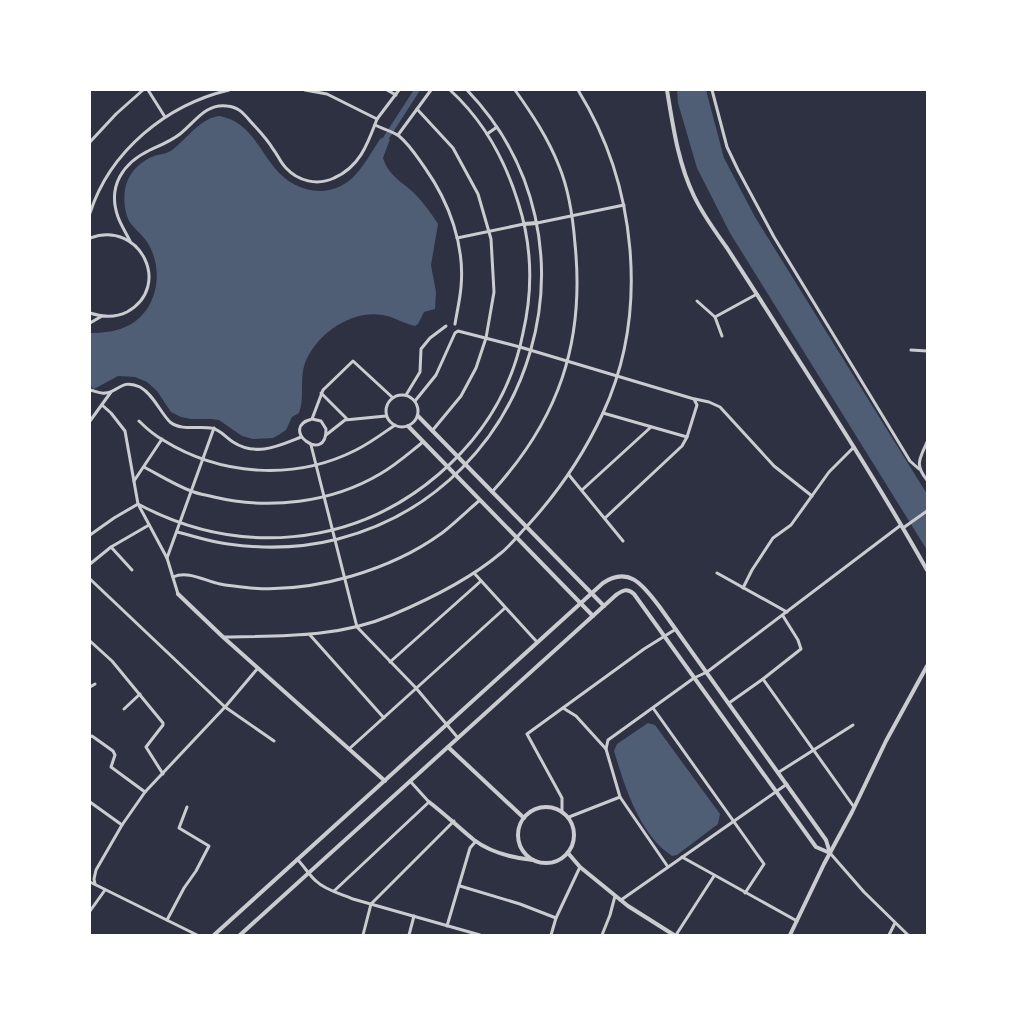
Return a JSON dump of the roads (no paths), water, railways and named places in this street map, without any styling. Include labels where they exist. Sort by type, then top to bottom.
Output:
[{"type":"street","points":[[90,142],[116,114],[143,90]]},
{"type":"street","points":[[148,90],[165,116]]},
{"type":"street","points":[[90,213],[99,191],[124,152],[137,139],[165,116],[207,95],[229,90]]},
{"type":"street","points":[[304,90],[327,94],[377,119]]},
{"type":"street","points":[[387,90],[396,95]]},
{"type":"street","points":[[90,312],[102,316],[114,316],[125,313],[139,302],[145,292],[148,281],[147,264],[142,253],[130,241],[118,216],[114,199],[117,182],[124,169],[135,159],[181,133],[206,110],[224,105],[241,111],[274,149],[285,167],[298,177],[313,182],[328,181],[353,164],[366,148],[377,119],[399,90]]},
{"type":"street","points":[[397,134],[431,90]]},
{"type":"street","points":[[138,504],[180,524],[218,534],[256,538],[295,537],[333,531],[364,521],[394,507],[421,490],[458,457],[484,426],[502,396],[520,347],[527,315],[530,282],[528,248],[524,224],[512,184],[498,153],[487,134],[460,99],[450,90]]},
{"type":"street","points":[[177,532],[228,544],[270,547],[336,540],[382,524],[415,506],[436,492],[488,439],[513,398],[531,351],[542,287],[541,255],[537,223],[518,165],[497,127],[467,90]]},
{"type":"street","points":[[492,492],[519,460],[539,430],[552,404],[567,362],[577,315],[578,286],[573,216],[559,167],[537,121],[515,90]]},
{"type":"street","points":[[223,637],[310,635],[357,627],[409,608],[455,586],[501,553],[517,538],[570,475],[603,413],[616,377],[630,309],[631,274],[629,239],[624,205],[615,170],[603,137],[578,90]]},
{"type":"street","points":[[666,90],[673,130],[685,174],[704,215],[757,294],[854,448],[927,570]]},
{"type":"street","points":[[712,90],[727,147],[774,237],[910,460],[927,480]]},
{"type":"street","points":[[417,109],[453,148],[478,194],[491,239],[494,292],[482,354],[469,383],[452,409],[432,431]]},
{"type":"street","points":[[375,125],[397,134],[409,145],[432,177],[447,205],[457,238],[461,285],[455,324]]},
{"type":"street","points":[[487,134],[497,127]]},
{"type":"street","points":[[457,238],[624,205]]},
{"type":"street","points":[[90,238],[107,234],[119,236],[130,241]]},
{"type":"street","points":[[715,317],[757,294]]},
{"type":"street","points":[[697,301],[715,317],[722,336]]},
{"type":"street","points":[[90,323],[102,316]]},
{"type":"street","points":[[406,395],[420,372],[421,349],[430,338],[446,326]]},
{"type":"street","points":[[415,401],[436,375],[456,332],[459,331],[709,402],[720,407],[774,466],[812,496]]},
{"type":"street","points":[[911,350],[927,352]]},
{"type":"street","points":[[312,419],[321,393],[353,361],[392,397]]},
{"type":"street","points":[[90,421],[112,392],[119,386],[131,384],[142,388],[172,423],[182,427],[214,428],[248,450],[267,450],[301,437]]},
{"type":"street","points":[[90,390],[104,394],[112,392]]},
{"type":"street","points":[[321,393],[347,419]]},
{"type":"street","points":[[418,416],[408,426],[395,425],[386,416],[386,406],[392,397],[401,394],[415,401],[418,416],[604,606]]},
{"type":"street","points":[[605,518],[678,449],[687,437],[697,405],[694,399]]},
{"type":"street","points":[[102,405],[112,413],[125,431],[138,504],[167,558],[178,594],[223,637],[385,781]]},
{"type":"street","points":[[603,413],[687,437]]},
{"type":"street","points":[[326,436],[326,429],[318,420],[306,420],[300,431],[301,437],[311,445],[320,443],[347,419],[386,416]]},
{"type":"street","points":[[138,421],[162,439],[203,459],[222,465],[268,471],[291,470],[317,464],[356,450],[395,425]]},
{"type":"street","points":[[408,426],[593,616]]},
{"type":"street","points":[[582,490],[651,427]]},
{"type":"street","points":[[167,558],[214,428]]},
{"type":"street","points":[[134,481],[162,439]]},
{"type":"street","points":[[144,467],[191,492],[230,501],[266,504],[325,496],[354,486],[379,474],[401,460],[423,442]]},
{"type":"street","points":[[919,469],[919,462],[927,442]]},
{"type":"street","points":[[311,445],[357,627],[416,688],[458,738]]},
{"type":"street","points":[[743,588],[752,570],[774,538],[791,525],[833,467],[854,448]]},
{"type":"street","points":[[570,475],[623,541]]},
{"type":"street","points":[[172,577],[183,574],[220,584],[253,588],[312,585],[345,578],[374,569],[420,547],[442,533],[480,500]]},
{"type":"street","points":[[90,535],[138,504]]},
{"type":"street","points":[[606,749],[608,740],[694,678],[708,672],[902,527],[910,524],[927,511]]},
{"type":"street","points":[[90,564],[111,547],[149,526]]},
{"type":"street","points":[[111,547],[132,570]]},
{"type":"street","points":[[474,573],[538,642]]},
{"type":"street","points":[[717,573],[787,612]]},
{"type":"street","points":[[214,935],[603,583],[621,576],[635,580],[644,587],[708,672],[787,784],[826,840],[830,853],[864,892],[908,935]]},
{"type":"street","points":[[90,579],[224,707],[274,741]]},
{"type":"street","points":[[390,662],[481,581]]},
{"type":"street","points":[[240,935],[310,874],[616,595],[626,590],[634,594],[816,847],[830,853]]},
{"type":"street","points":[[349,749],[506,608]]},
{"type":"street","points":[[729,703],[801,649],[798,640],[783,616]]},
{"type":"street","points":[[562,811],[562,798],[528,734],[644,649],[676,629]]},
{"type":"street","points":[[310,635],[384,718]]},
{"type":"street","points":[[90,641],[112,661],[164,724],[146,747],[163,774]]},
{"type":"street","points":[[790,935],[886,741],[927,666]]},
{"type":"street","points":[[95,884],[96,870],[122,825],[145,792],[258,668]]},
{"type":"street","points":[[763,679],[838,782],[854,808]]},
{"type":"street","points":[[90,687],[95,684]]},
{"type":"street","points":[[124,709],[140,694]]},
{"type":"street","points":[[563,708],[576,716],[606,749],[620,797],[668,867]]},
{"type":"street","points":[[653,708],[764,864],[744,893]]},
{"type":"street","points":[[778,772],[853,725]]},
{"type":"street","points":[[90,737],[92,736],[114,753],[110,764],[112,768],[145,792]]},
{"type":"street","points":[[448,747],[524,818]]},
{"type":"street","points":[[410,781],[430,802],[476,841],[495,851],[519,859],[544,863],[553,862],[561,859],[568,853],[573,845],[575,836],[574,826],[569,817],[562,811],[544,806],[534,809],[524,818],[518,831],[518,840],[522,849],[535,861]]},
{"type":"street","points":[[621,900],[787,784]]},
{"type":"street","points":[[569,817],[620,797]]},
{"type":"street","points":[[90,802],[122,825]]},
{"type":"street","points":[[334,891],[430,802]]},
{"type":"street","points":[[167,920],[209,846],[179,828],[187,808]]},
{"type":"street","points":[[363,935],[371,904],[454,821]]},
{"type":"street","points":[[447,926],[470,848],[476,841]]},
{"type":"street","points":[[568,853],[580,867],[615,896],[675,935],[714,876]]},
{"type":"street","points":[[682,857],[797,922]]},
{"type":"street","points":[[297,859],[315,881],[334,891],[371,904],[480,935]]},
{"type":"street","points":[[551,935],[556,918],[580,867]]},
{"type":"street","points":[[90,882],[197,935]]},
{"type":"street","points":[[460,886],[520,904],[556,918]]},
{"type":"street","points":[[90,911],[105,890]]},
{"type":"street","points":[[602,935],[615,896]]},
{"type":"street","points":[[409,935],[414,916]]},
{"type":"street","points":[[888,935],[895,923]]},
{"type":"water","points":[[677,90],[706,90],[724,158],[755,217],[927,494],[927,550],[730,233],[697,168],[678,103]]},
{"type":"water","points":[[220,116],[230,119],[245,129],[282,176],[292,183],[314,191],[326,191],[348,182],[360,169],[381,138],[390,139],[383,158],[386,164],[392,174],[421,200],[438,224],[431,265],[436,292],[435,309],[424,312],[415,326],[394,318],[370,314],[346,321],[326,334],[317,343],[305,363],[302,376],[302,401],[299,413],[292,417],[286,430],[273,438],[253,439],[242,436],[219,420],[181,417],[171,412],[157,391],[147,382],[135,377],[118,376],[94,389],[90,386],[90,333],[114,331],[135,321],[147,309],[156,284],[156,267],[151,250],[145,239],[133,227],[126,213],[124,194],[128,180],[133,171],[145,161],[170,151],[200,124]]},
{"type":"water","points":[[648,723],[655,725],[720,814],[718,824],[677,855],[672,856],[660,847],[642,823],[628,794],[614,751],[617,744]]},
{"type":"waterway","points":[[386,138],[417,90]]}]
